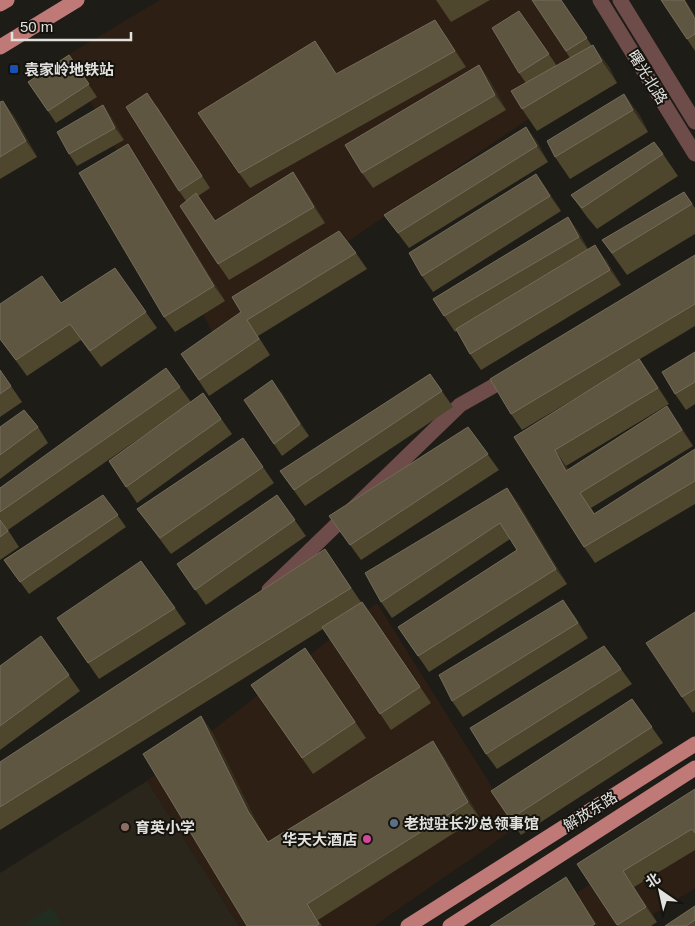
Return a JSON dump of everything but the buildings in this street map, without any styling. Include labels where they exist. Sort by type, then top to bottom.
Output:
[{"type":"main road","points":[[0,4],[7,0]]},
{"type":"main road","points":[[0,48],[77,0]]},
{"type":"main road","name":"解放东路","points":[[408,926],[695,744]]},
{"type":"main road","name":"解放东路","points":[[450,926],[695,768]]},
{"type":"street","name":"曙光北路","points":[[600,0],[695,154]]},
{"type":"street","name":"曙光北路","points":[[620,0],[695,122]]},
{"type":"street","points":[[255,599],[271,588],[460,406],[527,367]]},
{"type":"shaded area","points":[[160,0],[548,0],[589,78],[213,333],[66,56]]},
{"type":"shaded area","points":[[377,603],[517,827],[374,926],[239,926],[147,781]]},
{"type":"shaded area","name":"育英小学","points":[[147,781],[239,926],[0,926],[0,873]]},
{"type":"shaded area","points":[[695,812],[695,888],[635,926],[529,926]]},
{"type":"green space","points":[[51,907],[63,926],[22,926]]},
{"type":"place","name":"袁家岭地铁站","points":[[14,69]]},
{"type":"place","name":"老挝驻长沙总领事馆","points":[[394,823]]},
{"type":"place","name":"育英小学","points":[[125,827]]},
{"type":"place","name":"华天大酒店","points":[[367,839]]}]
